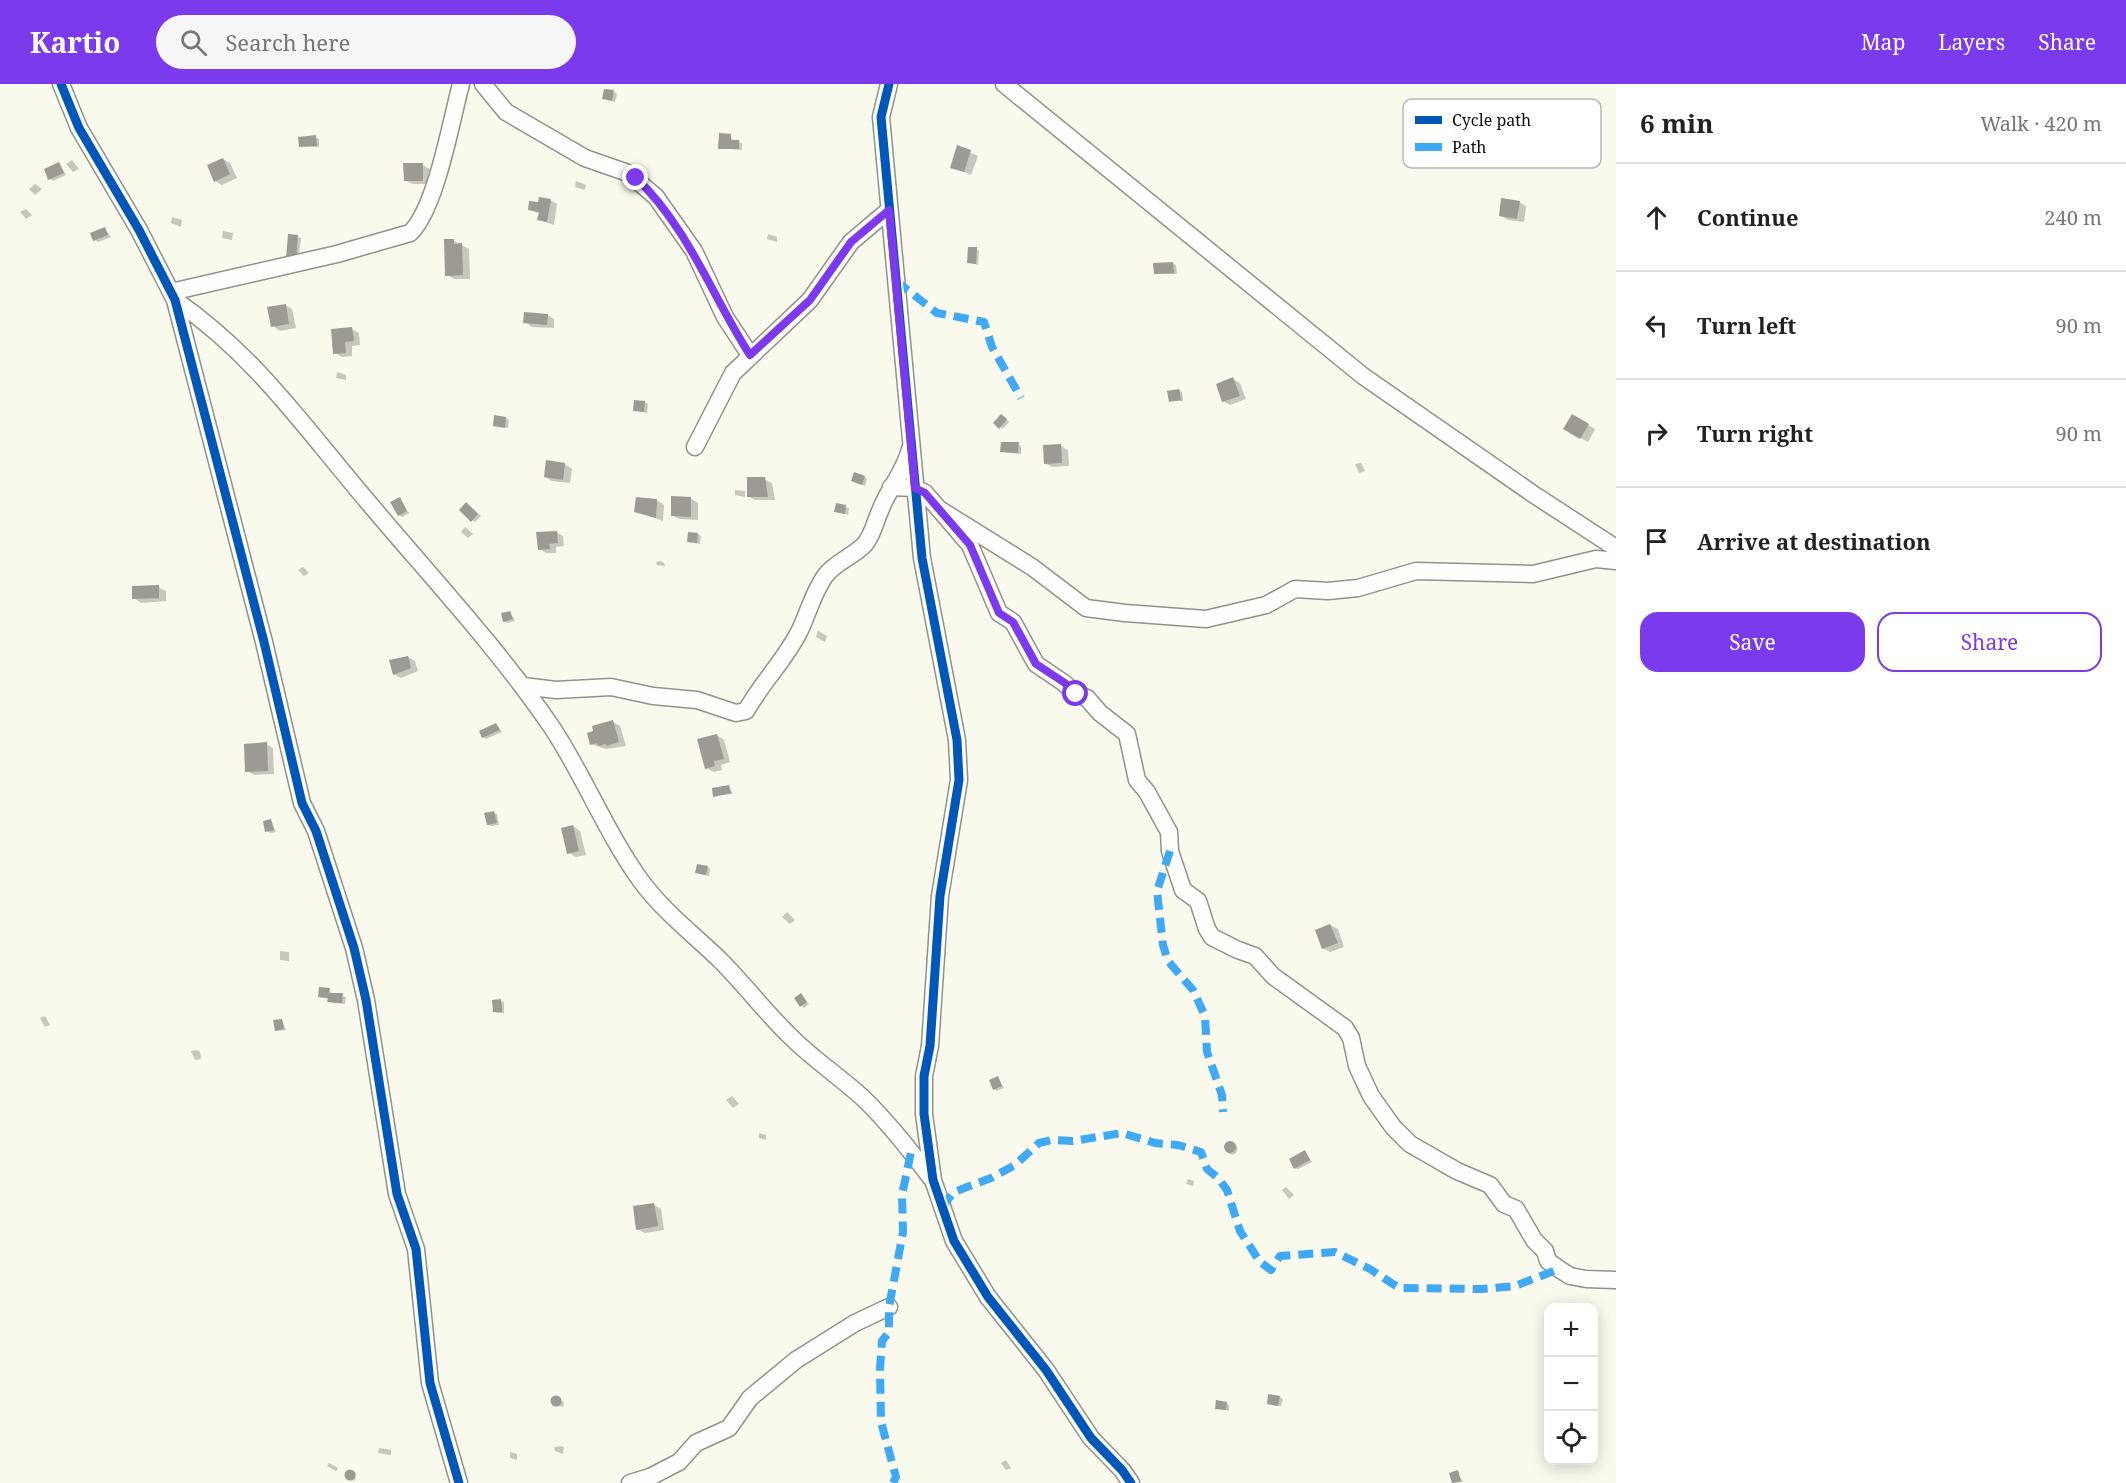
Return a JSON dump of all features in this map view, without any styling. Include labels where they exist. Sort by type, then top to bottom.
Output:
[{"type":"street","points":[[61,84],[79,128],[140,230],[173,296],[264,642],[302,803],[316,831],[354,948],[366,1000],[398,1194],[416,1249],[430,1383],[459,1483]]},
{"type":"street","points":[[173,296],[410,233],[419,225],[436,178],[461,84]]},
{"type":"street","points":[[483,84],[506,112],[585,158],[628,173],[656,197],[694,250],[725,316],[750,355]]},
{"type":"street","points":[[889,84],[881,117],[922,558],[957,740],[959,780],[940,896],[930,1046],[924,1076],[924,1114],[933,1180],[954,1241],[988,1297],[1046,1370],[1090,1437],[1122,1470],[1131,1483]]},
{"type":"street","points":[[1004,84],[1363,376],[1536,496],[1616,548]]},
{"type":"street","points":[[695,447],[733,373],[810,300],[851,242],[889,210]]},
{"type":"street","points":[[173,296],[245,356],[460,607],[523,686],[555,732],[641,881],[672,916],[720,960],[790,1037],[863,1098],[898,1136],[933,1180]]},
{"type":"street","points":[[523,686],[556,690],[611,687],[653,696],[697,700],[736,713],[746,711],[794,640],[812,598],[826,574],[864,545],[873,533],[891,487],[904,466],[911,445]]},
{"type":"street","points":[[891,487],[915,488],[925,493],[970,545],[999,613],[1013,622],[1036,664],[1065,683],[1076,694],[1087,698],[1100,713],[1127,734],[1137,780],[1148,792],[1169,832],[1170,851],[1183,890],[1198,901],[1212,937],[1255,956],[1273,976],[1345,1028],[1362,1078],[1371,1096],[1393,1126],[1410,1144],[1457,1171],[1490,1185],[1504,1204],[1516,1209],[1534,1240],[1545,1251],[1548,1261],[1570,1276],[1616,1280]]},
{"type":"street","points":[[939,509],[1032,567],[1086,608],[1125,613],[1206,619],[1266,605],[1295,589],[1328,591],[1358,588],[1416,571],[1533,574],[1596,559],[1616,561]]},
{"type":"street","points":[[630,1483],[650,1478],[679,1462],[696,1443],[729,1428],[750,1398],[796,1360],[855,1323],[889,1307]]},
{"type":"building","points":[[604,89],[614,90],[612,101],[602,99]]},
{"type":"building","points":[[719,133],[731,134],[731,140],[739,140],[739,149],[718,149]]},
{"type":"building","points":[[316,135],[317,146],[299,147],[298,137]]},
{"type":"building","points":[[957,145],[971,150],[964,172],[950,168]]},
{"type":"building","points":[[223,158],[230,174],[214,182],[207,165]]},
{"type":"building","points":[[59,162],[64,173],[48,180],[44,169]]},
{"type":"building","points":[[403,163],[423,163],[423,181],[404,181]]},
{"type":"building","points":[[539,197],[551,199],[547,222],[537,220],[539,212],[528,210],[529,201],[538,202]]},
{"type":"building","points":[[1501,198],[1520,201],[1517,219],[1499,216]]},
{"type":"building","points":[[105,227],[108,235],[93,241],[90,233]]},
{"type":"building","points":[[288,234],[298,235],[296,260],[286,259]]},
{"type":"building","points":[[444,239],[454,239],[454,244],[462,243],[463,275],[445,276]]},
{"type":"building","points":[[968,247],[977,247],[976,264],[967,263]]},
{"type":"building","points":[[1173,262],[1174,273],[1154,274],[1153,263]]},
{"type":"building","points":[[286,304],[289,324],[271,327],[267,307]]},
{"type":"building","points":[[524,312],[548,314],[547,325],[523,323]]},
{"type":"building","points":[[352,327],[354,341],[345,342],[346,353],[333,354],[331,329]]},
{"type":"building","points":[[1233,377],[1240,396],[1222,402],[1216,384]]},
{"type":"building","points":[[1179,389],[1181,400],[1169,402],[1167,391]]},
{"type":"building","points":[[634,400],[645,401],[644,412],[633,411]]},
{"type":"building","points":[[1001,414],[1007,419],[999,429],[993,423]]},
{"type":"building","points":[[1572,414],[1589,424],[1580,439],[1563,429]]},
{"type":"building","points":[[494,415],[506,417],[505,428],[493,426]]},
{"type":"building","points":[[1001,442],[1019,442],[1018,453],[1000,452]]},
{"type":"building","points":[[1061,444],[1062,463],[1044,464],[1043,445]]},
{"type":"building","points":[[546,460],[565,463],[563,480],[544,477]]},
{"type":"building","points":[[854,472],[865,476],[862,485],[851,481]]},
{"type":"building","points":[[747,477],[765,477],[768,497],[747,497]]},
{"type":"building","points":[[671,496],[691,497],[691,517],[671,516]]},
{"type":"building","points":[[400,497],[407,511],[398,516],[390,502]]},
{"type":"building","points":[[636,497],[657,499],[656,518],[634,512]]},
{"type":"building","points":[[466,502],[478,514],[471,522],[459,510]]},
{"type":"building","points":[[836,503],[846,505],[845,514],[834,512]]},
{"type":"building","points":[[557,531],[558,543],[549,544],[550,549],[538,550],[536,532]]},
{"type":"building","points":[[688,532],[698,533],[697,543],[687,542]]},
{"type":"building","points":[[159,585],[159,598],[132,599],[132,586]]},
{"type":"building","points":[[510,611],[513,619],[503,622],[501,613]]},
{"type":"building","points":[[408,656],[411,668],[393,675],[389,660]]},
{"type":"building","points":[[613,720],[619,742],[606,746],[606,744],[598,746],[597,743],[590,745],[587,733],[593,731],[592,726]]},
{"type":"building","points":[[496,723],[500,730],[482,738],[479,731]]},
{"type":"building","points":[[717,734],[724,759],[714,761],[715,766],[705,769],[697,739]]},
{"type":"building","points":[[267,742],[268,771],[245,772],[244,744]]},
{"type":"building","points":[[729,785],[731,793],[713,797],[712,788]]},
{"type":"building","points":[[494,811],[497,823],[487,825],[484,813]]},
{"type":"building","points":[[271,819],[274,830],[265,832],[263,821]]},
{"type":"building","points":[[573,825],[579,851],[567,854],[561,828]]},
{"type":"building","points":[[697,864],[708,866],[706,875],[695,873]]},
{"type":"building","points":[[1330,924],[1338,943],[1322,949],[1315,930]]},
{"type":"building","points":[[319,987],[330,988],[329,993],[343,993],[342,1003],[327,1002],[328,998],[318,997]]},
{"type":"building","points":[[801,993],[807,1002],[800,1007],[794,998]]},
{"type":"building","points":[[501,999],[502,1012],[493,1012],[492,1000]]},
{"type":"building","points":[[282,1019],[284,1029],[275,1031],[273,1020]]},
{"type":"building","points":[[998,1076],[1002,1086],[993,1090],[989,1080]]},
{"type":"building","points":[[1230,1141],[1236,1147],[1230,1153],[1224,1147]]},
{"type":"building","points":[[1305,1150],[1310,1160],[1294,1169],[1289,1159]]},
{"type":"building","points":[[654,1203],[658,1226],[636,1230],[633,1206]]},
{"type":"building","points":[[1268,1394],[1280,1396],[1278,1406],[1267,1404]]},
{"type":"building","points":[[556,1395],[562,1401],[556,1407],[550,1401]]},
{"type":"building","points":[[1216,1400],[1227,1402],[1226,1410],[1215,1409]]},
{"type":"building","points":[[350,1469],[356,1475],[350,1481],[344,1475]]},
{"type":"building","points":[[1458,1470],[1461,1481],[1452,1483],[1449,1473]]},
{"type":"marked path","points":[[896,281],[937,313],[984,322],[992,347],[1021,398]]},
{"type":"marked path","points":[[1170,851],[1157,891],[1163,945],[1168,961],[1193,990],[1205,1016],[1207,1052],[1222,1095],[1223,1112]]},
{"type":"marked path","points":[[942,1207],[954,1192],[991,1178],[1015,1165],[1039,1143],[1052,1140],[1073,1141],[1122,1133],[1155,1143],[1178,1145],[1201,1152],[1207,1169],[1227,1190],[1240,1231],[1260,1262],[1271,1270],[1280,1256],[1335,1252],[1370,1269],[1399,1288],[1481,1289],[1515,1286],[1559,1269]]},
{"type":"marked path","points":[[893,1483],[896,1477],[881,1422],[880,1369],[882,1341],[889,1332],[889,1307],[903,1232],[902,1195],[911,1152]]},
{"type":"cycle path","points":[[61,84],[79,128],[139,230],[175,300],[264,642],[302,803],[316,831],[354,948],[366,1000],[397,1194],[416,1249],[430,1383],[459,1483]]},
{"type":"cycle path","points":[[889,84],[881,117],[922,558],[957,740],[959,780],[940,896],[930,1046],[924,1076],[924,1114],[933,1180],[954,1241],[988,1297],[1046,1370],[1091,1438],[1122,1470],[1131,1483]]},
{"type":"route","points":[[636,178],[656,197],[674,226],[694,250],[725,316],[750,355],[810,300],[851,242],[889,210],[915,488],[925,493],[954,530],[970,545],[999,613],[1013,622],[1036,664],[1065,683],[1076,694]]}]
